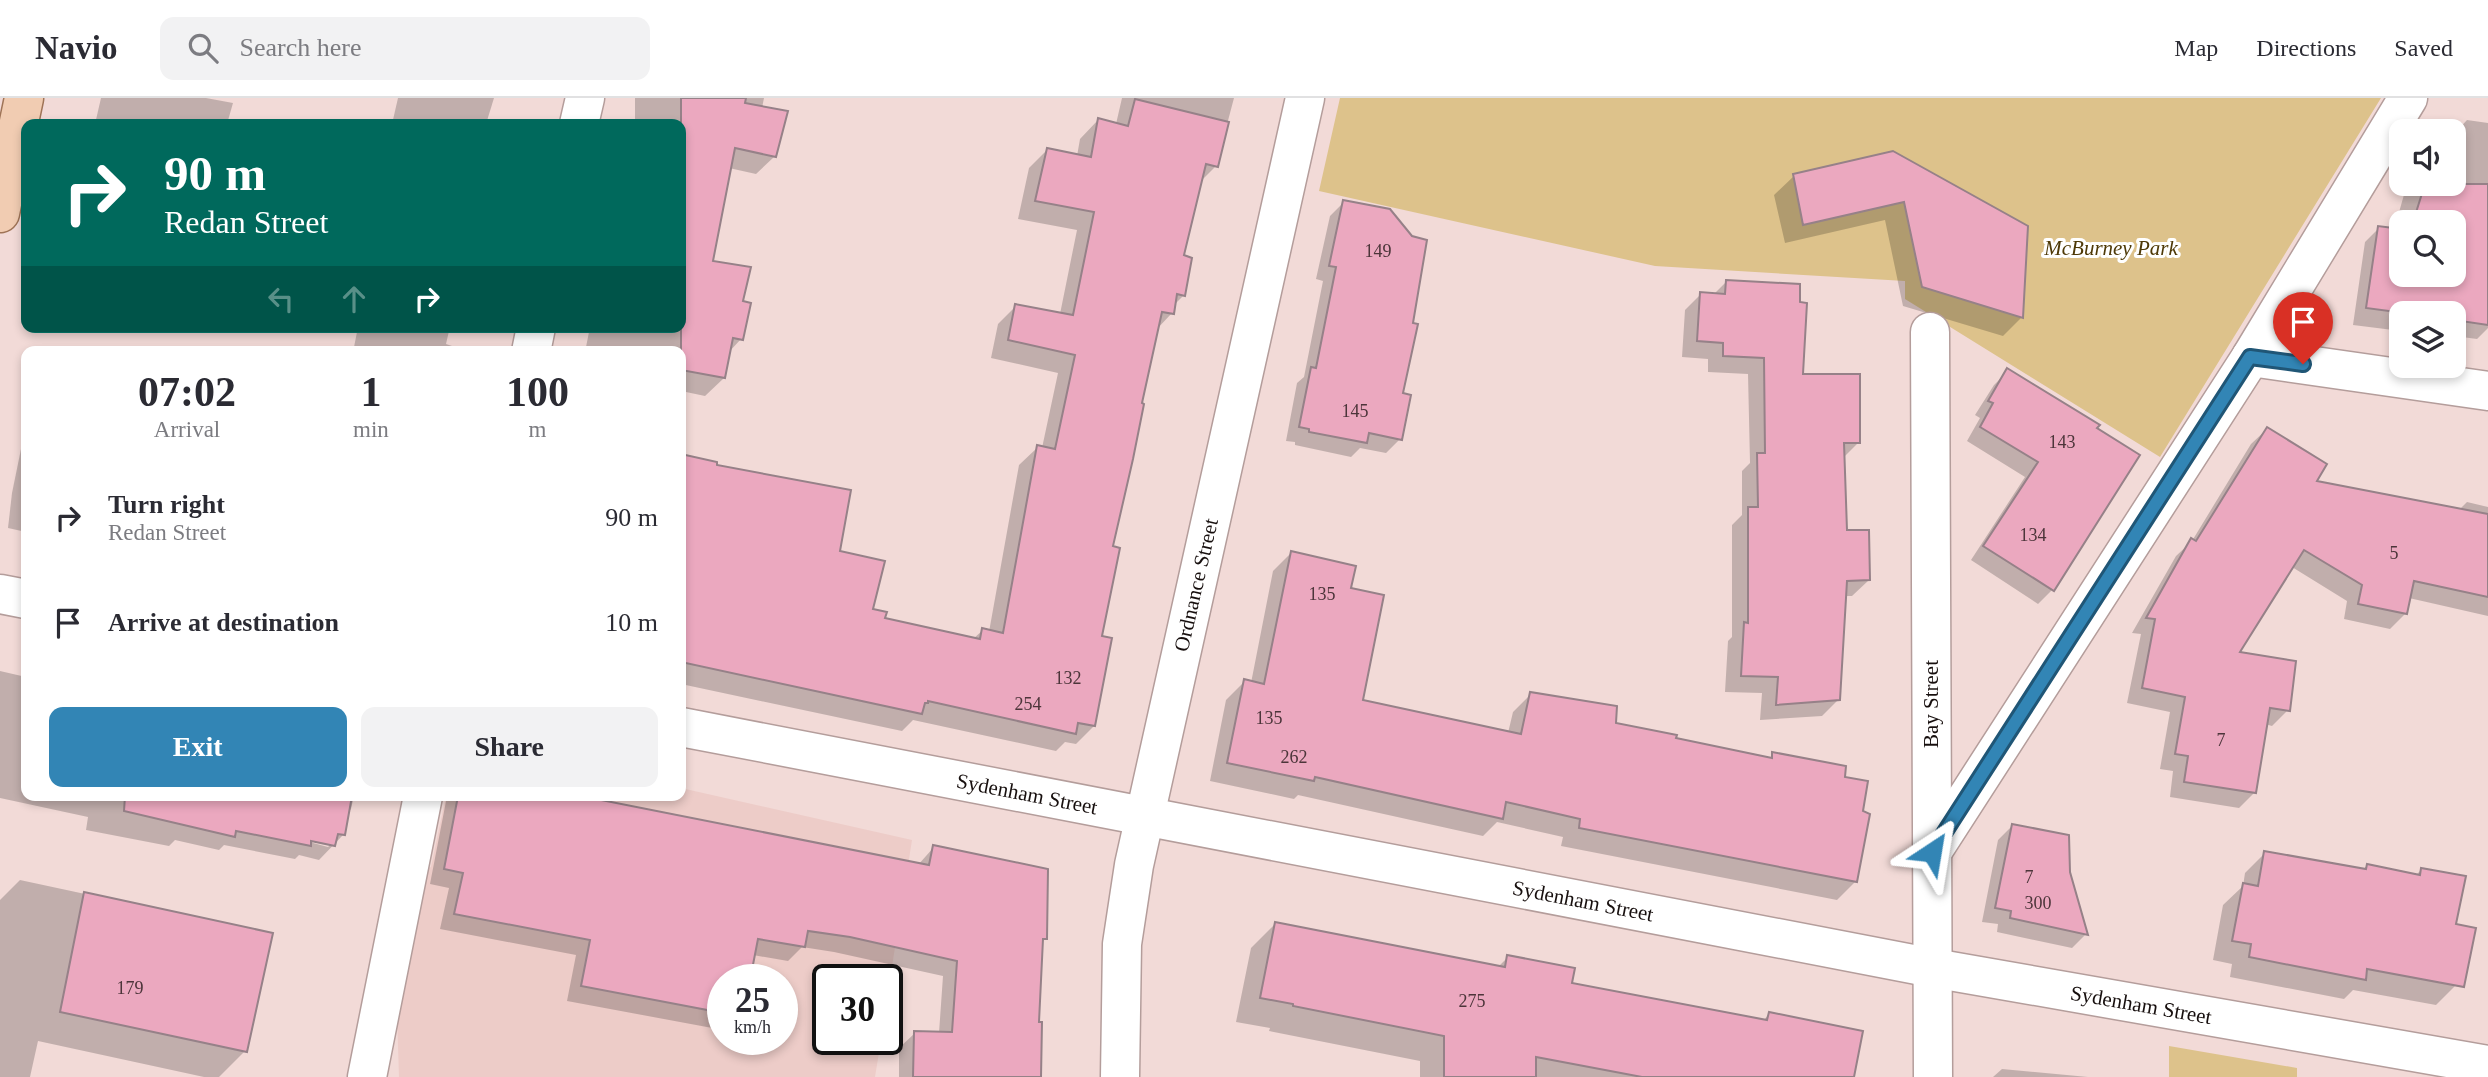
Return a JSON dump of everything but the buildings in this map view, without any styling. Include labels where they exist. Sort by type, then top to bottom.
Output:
[{"type":"main road","points":[[0,214],[24,98]]},
{"type":"street","points":[[580,119],[585,98]]},
{"type":"street","name":"Ordnance Street","points":[[1120,1077],[1122,944],[1134,865],[1305,98]]},
{"type":"street","points":[[1932,852],[2250,357],[2408,98]]},
{"type":"street","name":"Bay Street","points":[[1930,332],[1933,1077]]},
{"type":"street","points":[[2250,357],[2488,391]]},
{"type":"street","points":[[0,594],[21,598]]},
{"type":"street","name":"Sydenham Street","points":[[686,728],[1933,968],[2488,1065]]},
{"type":"street","points":[[367,1077],[422,801]]},
{"type":"shaded area","points":[[686,789],[912,840],[892,964],[812,964],[812,1055],[879,1055],[875,1077],[399,1077],[396,984],[417,874],[431,867],[445,801],[686,801]]},
{"type":"green space","name":"McBurney Park","points":[[1340,98],[2381,98],[2160,457],[1905,299],[1905,281],[1655,266],[1319,191]]},
{"type":"green space","points":[[2169,1046],[2297,1068],[2297,1077],[2169,1077]]},
{"type":"route","points":[[1932,852],[2250,357],[2303,364]]}]
